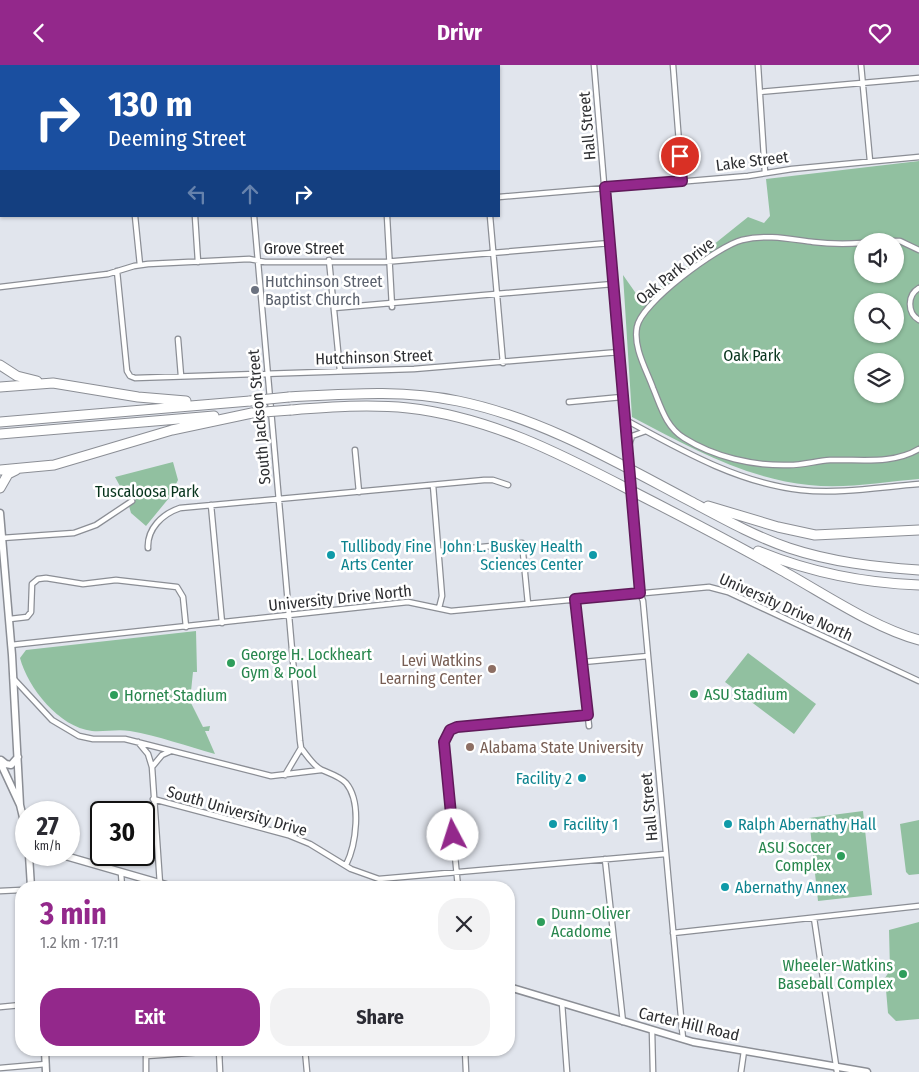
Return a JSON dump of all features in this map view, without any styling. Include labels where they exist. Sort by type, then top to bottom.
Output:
[{"type":"highway","points":[[0,365],[17,376],[42,383],[85,387],[138,397],[221,403]]},
{"type":"highway","points":[[0,387],[42,383]]},
{"type":"highway","points":[[0,422],[356,393],[404,394],[458,401],[554,431],[745,531],[789,548],[831,559],[919,570]]},
{"type":"highway","points":[[0,434],[346,405],[410,409],[484,424],[520,436],[564,455],[716,534],[881,625],[919,640]]},
{"type":"highway","points":[[0,470],[68,462],[172,429],[252,413]]},
{"type":"highway","points":[[0,487],[8,474],[18,469]]},
{"type":"highway","points":[[666,489],[749,519],[816,535],[919,530]]},
{"type":"highway","points":[[716,534],[773,557],[818,572],[858,580],[919,585]]},
{"type":"main road","points":[[0,513],[3,569],[10,619],[20,801]]},
{"type":"main road","points":[[0,761],[11,765],[16,761],[18,753]]},
{"type":"main road","points":[[0,761],[18,801]]},
{"type":"main road","points":[[80,860],[149,881]]},
{"type":"main road","points":[[30,866],[31,881]]},
{"type":"main road","name":"Carter Hill Road","points":[[515,989],[683,1039],[836,1069],[867,1072]]},
{"type":"main road","points":[[45,1056],[46,1072]]},
{"type":"street","name":"Hall Street","points":[[594,65],[626,445],[648,656],[683,1039]]},
{"type":"street","points":[[672,65],[682,181]]},
{"type":"street","points":[[758,65],[766,173]]},
{"type":"street","points":[[861,65],[870,161]]},
{"type":"street","points":[[760,93],[919,78]]},
{"type":"street","name":"Lake Street","points":[[500,197],[919,157]]},
{"type":"street","points":[[135,217],[140,265]]},
{"type":"street","points":[[195,217],[198,262]]},
{"type":"street","name":"South Jackson Street","points":[[254,217],[301,748]]},
{"type":"street","points":[[387,217],[392,305]]},
{"type":"street","points":[[490,217],[503,363]]},
{"type":"street","name":"Oak Park Drive","points":[[854,243],[831,244],[764,237],[729,245],[708,257],[646,308],[638,322],[637,344],[668,423],[684,438],[718,455],[737,460],[787,465],[833,460],[883,460],[908,454],[919,449]]},
{"type":"street","name":"Grove Street","points":[[0,287],[108,274],[140,265],[257,260],[389,261],[610,243]]},
{"type":"street","points":[[904,243],[919,250]]},
{"type":"street","points":[[329,260],[340,371]]},
{"type":"street","name":"Hutchinson Street","points":[[117,271],[127,371],[130,376],[340,371],[503,363],[619,352]]},
{"type":"street","points":[[334,308],[392,305],[613,284]]},
{"type":"street","points":[[919,288],[912,293],[910,299],[911,312],[919,321]]},
{"type":"street","points":[[178,339],[181,376]]},
{"type":"street","points":[[569,401],[622,397]]},
{"type":"street","points":[[624,419],[716,466],[756,481],[784,487],[822,491],[919,484]]},
{"type":"street","points":[[627,454],[632,436],[647,431]]},
{"type":"street","points":[[355,450],[359,492]]},
{"type":"street","points":[[148,548],[148,537],[165,515],[180,508],[493,480],[508,485]]},
{"type":"street","points":[[433,485],[442,596],[440,608]]},
{"type":"street","points":[[2,538],[74,533],[96,525],[132,501]]},
{"type":"street","points":[[210,505],[222,623]]},
{"type":"street","points":[[438,551],[522,543],[528,604]]},
{"type":"street","points":[[10,619],[27,617],[31,613],[32,584],[38,579],[46,578],[84,584],[116,580],[177,587],[183,597],[186,627]]},
{"type":"street","name":"University Drive North","points":[[11,645],[408,602],[451,611],[640,593],[716,588],[919,681]]},
{"type":"street","points":[[575,599],[589,725]]},
{"type":"street","points":[[582,662],[648,656]]},
{"type":"street","points":[[13,677],[39,708],[56,723],[74,734],[93,739],[119,738],[136,741],[265,775],[286,775],[321,770],[331,772],[341,779],[352,795],[356,836],[352,853],[346,865]]},
{"type":"street","points":[[458,881],[444,742],[448,733],[457,727],[588,715]]},
{"type":"street","points":[[136,741],[148,754],[152,767],[160,881]]},
{"type":"street","points":[[286,775],[301,748],[321,770]]},
{"type":"street","points":[[152,767],[162,755],[172,750]]},
{"type":"street","name":"South University Drive","points":[[153,799],[288,835],[310,844],[346,865],[378,879],[665,854]]},
{"type":"street","points":[[605,859],[623,1022]]},
{"type":"street","points":[[121,873],[122,881]]},
{"type":"street","points":[[0,891],[15,890]]},
{"type":"street","points":[[673,933],[919,907]]},
{"type":"street","points":[[814,918],[836,1069]]},
{"type":"street","points":[[562,1003],[567,1072]]},
{"type":"street","points":[[0,1007],[15,1006]]},
{"type":"street","points":[[652,1030],[652,1072]]},
{"type":"street","points":[[741,1072],[744,1051]]},
{"type":"street","points":[[146,1072],[147,1056]]},
{"type":"street","points":[[219,1056],[220,1072]]},
{"type":"street","points":[[306,1056],[307,1072]]},
{"type":"street","points":[[465,1056],[466,1072]]},
{"type":"street","points":[[0,1068],[46,1065]]},
{"type":"green space","name":"Oak Park","points":[[919,161],[919,479],[836,486],[809,485],[785,481],[762,476],[718,460],[632,417],[623,275],[642,302],[748,217],[764,223],[770,216],[766,179]]},
{"type":"green space","name":"Tuscaloosa Park","points":[[173,462],[178,480],[169,498],[146,526],[131,513],[127,499],[115,477]]},
{"type":"green space","name":"Hornet Stadium","points":[[196,631],[197,672],[193,672],[190,701],[203,727],[210,726],[209,731],[205,731],[215,754],[162,738],[130,731],[92,731],[80,728],[57,714],[47,704],[30,681],[20,658],[26,650]]},
{"type":"green space","points":[[748,653],[816,704],[794,734],[725,682]]},
{"type":"green space","name":"ASU Soccer Complex","points":[[863,811],[872,895],[818,901],[809,818]]},
{"type":"green space","points":[[919,820],[919,874],[909,875],[906,872],[900,824]]},
{"type":"green space","name":"Wheeler-Watkins Baseball Complex","points":[[919,922],[919,1019],[896,1021],[888,1013],[885,978],[890,970],[889,930]]},
{"type":"place","name":"Hutchinson Street Baptist Church","points":[[255,290]]},
{"type":"place","name":"Tullibody Fine Arts Center","points":[[331,555]]},
{"type":"place","name":"John L. Buskey Health Sciences Center","points":[[593,555]]},
{"type":"place","name":"George H. Lockheart Gym & Pool","points":[[231,663]]},
{"type":"place","name":"Levi Watkins Learning Center","points":[[492,669]]},
{"type":"place","name":"ASU Stadium","points":[[694,694]]},
{"type":"place","name":"Hornet Stadium","points":[[114,695]]},
{"type":"place","name":"Alabama State University","points":[[470,747]]},
{"type":"place","name":"Facility 2","points":[[582,778]]},
{"type":"place","name":"Facility 1","points":[[553,824]]},
{"type":"place","name":"Ralph Abernathy Hall","points":[[728,824]]},
{"type":"place","name":"ASU Soccer Complex","points":[[841,856]]},
{"type":"place","name":"Abernathy Annex","points":[[725,887]]},
{"type":"place","name":"Dunn-Oliver Acadome","points":[[541,922]]},
{"type":"place","name":"Wheeler-Watkins Baseball Complex","points":[[903,974]]},
{"type":"route","points":[[453,835],[444,742],[450,730],[457,727],[588,715],[575,599],[640,593],[605,187],[682,181],[680,156]]}]
